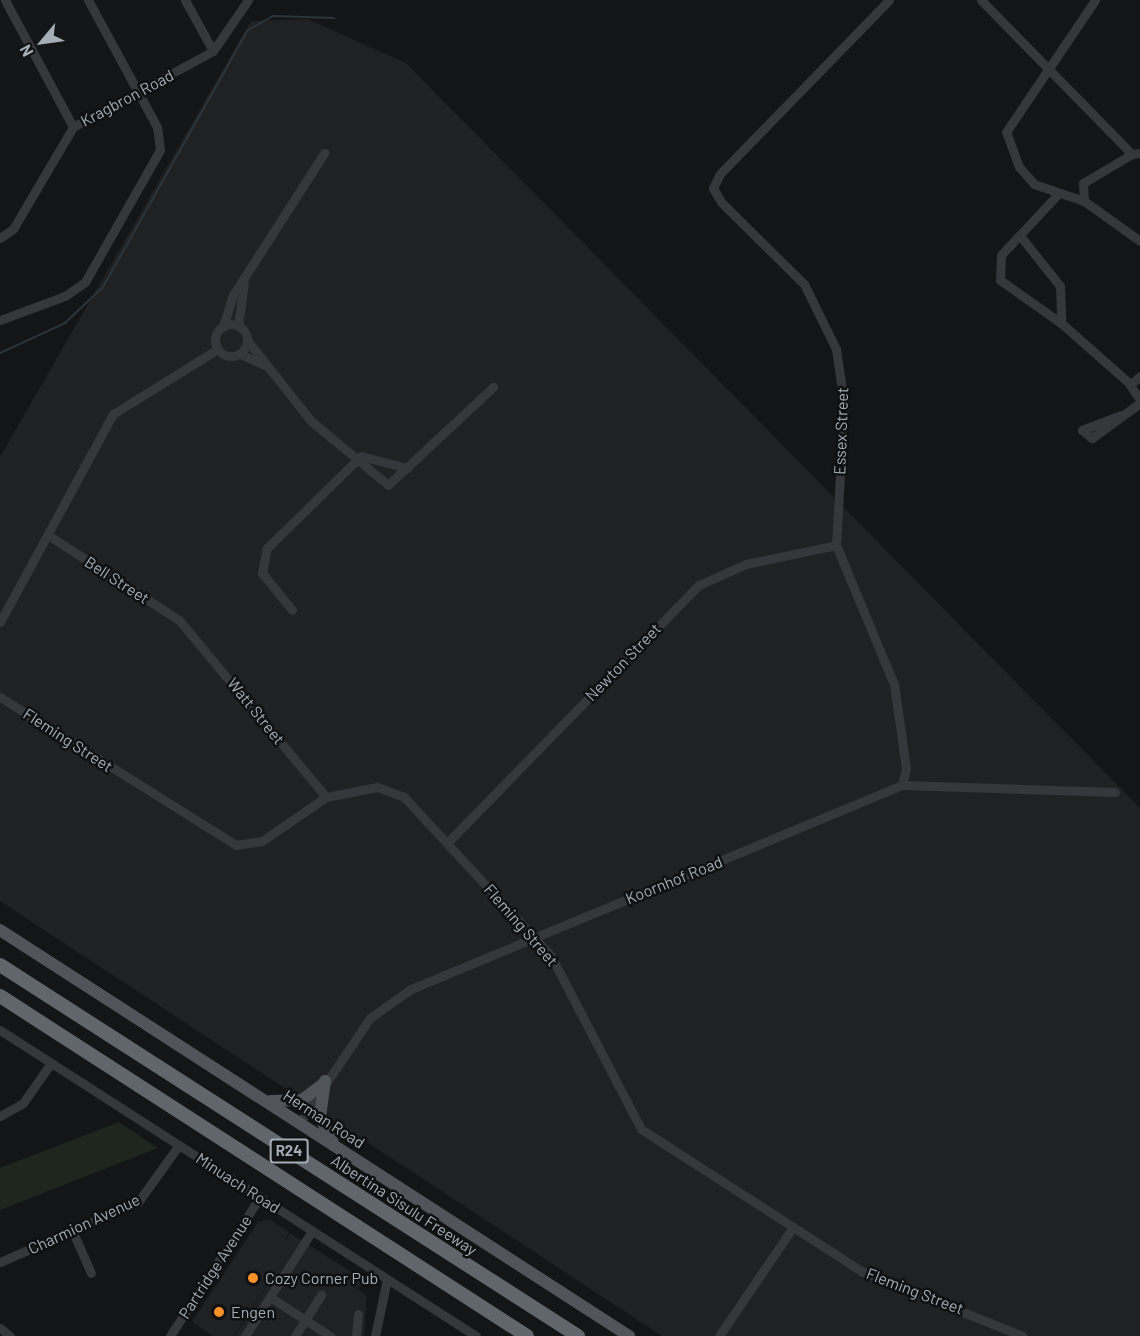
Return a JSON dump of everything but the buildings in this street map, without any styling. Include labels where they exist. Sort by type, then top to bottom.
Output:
[{"type":"highway","name":"Albertina Sisulu Freeway","points":[[0,965],[578,1336]]},
{"type":"highway","name":"R24","points":[[0,996],[528,1336]]},
{"type":"main road","name":"Herman Road","points":[[0,930],[629,1336]]},
{"type":"main road","points":[[264,1099],[296,1102],[324,1082]]},
{"type":"main road","points":[[324,1082],[320,1116],[335,1145]]},
{"type":"street","points":[[5,0],[73,127]]},
{"type":"street","points":[[0,320],[86,282],[152,166],[160,137],[139,92],[88,0]]},
{"type":"street","points":[[185,0],[213,51]]},
{"type":"street","name":"Kragbron Road","points":[[0,238],[13,229],[73,127],[213,51],[248,0]]},
{"type":"street","name":"Essex Street","points":[[889,0],[720,174],[713,188],[721,202],[797,276],[833,340],[844,404],[836,545],[894,684],[906,768],[902,785]]},
{"type":"street","points":[[981,0],[1136,154],[1083,183],[1058,192],[1046,210],[1001,255],[998,272],[1007,288],[1044,309],[1130,385],[1140,402],[1121,415]]},
{"type":"street","points":[[1095,0],[1047,67],[1006,132],[1019,167],[1037,187],[1084,201],[1140,241]]},
{"type":"street","points":[[269,367],[240,354],[228,356],[218,349],[216,337],[222,327],[233,295],[324,153]]},
{"type":"street","points":[[1083,183],[1084,201]]},
{"type":"street","points":[[1021,237],[1056,279],[1061,300],[1061,323]]},
{"type":"street","points":[[245,278],[238,326],[247,340],[311,421],[361,456],[388,485],[410,468],[493,387]]},
{"type":"street","points":[[1044,309],[1061,300]]},
{"type":"street","points":[[222,327],[238,326]]},
{"type":"street","points":[[240,354],[247,340]]},
{"type":"street","points":[[0,622],[113,414],[131,400],[218,349]]},
{"type":"street","points":[[1130,385],[1140,376]]},
{"type":"street","points":[[361,456],[393,469],[410,468]]},
{"type":"street","points":[[292,610],[262,573],[267,548],[361,456]]},
{"type":"street","name":"Bell Street","points":[[48,535],[185,626]]},
{"type":"street","name":"Newton Street","points":[[447,843],[699,585],[746,564],[836,545]]},
{"type":"street","name":"Watt Street","points":[[185,626],[326,797]]},
{"type":"street","name":"Fleming Street","points":[[0,696],[236,845],[262,841],[326,797],[376,787],[395,792],[447,843],[535,937],[563,976],[634,1121],[863,1272],[1023,1336]]},
{"type":"street","name":"Koornhof Road","points":[[300,1122],[360,1030],[388,1002],[535,937],[902,785],[1115,792]]},
{"type":"street","name":"Minuach Road","points":[[0,1030],[476,1336]]},
{"type":"street","points":[[0,1116],[23,1103],[51,1063]]},
{"type":"street","name":"Charmion Avenue","points":[[0,1262],[142,1199],[180,1145]]},
{"type":"street","name":"Partridge Avenue","points":[[170,1336],[260,1197]]},
{"type":"street","points":[[719,1336],[793,1227]]},
{"type":"street","points":[[72,1230],[92,1273]]},
{"type":"street","points":[[245,1336],[312,1231]]},
{"type":"street","points":[[375,1336],[387,1279]]},
{"type":"street","points":[[295,1336],[321,1295]]},
{"type":"street","points":[[270,1297],[330,1336]]},
{"type":"street","points":[[356,1336],[358,1314]]},
{"type":"street","points":[[0,1328],[10,1336]]},
{"type":"shaded area","points":[[307,19],[406,63],[1140,808],[1140,1336],[662,1336],[0,901],[0,457],[251,21]]},
{"type":"shaded area","points":[[119,1122],[158,1148],[0,1210],[0,1168]]},
{"type":"shaded area","points":[[269,1219],[289,1232],[284,1243],[290,1233],[364,1280],[358,1289],[367,1296],[364,1336],[235,1336],[282,1261],[234,1336],[213,1336],[192,1322],[258,1222]]},
{"type":"waterway","points":[[0,353],[65,323],[103,287],[248,30],[273,16],[334,18]]},
{"type":"place","name":"Cozy Corner Pub","points":[[253,1278]]},
{"type":"place","name":"Engen","points":[[219,1312]]}]
